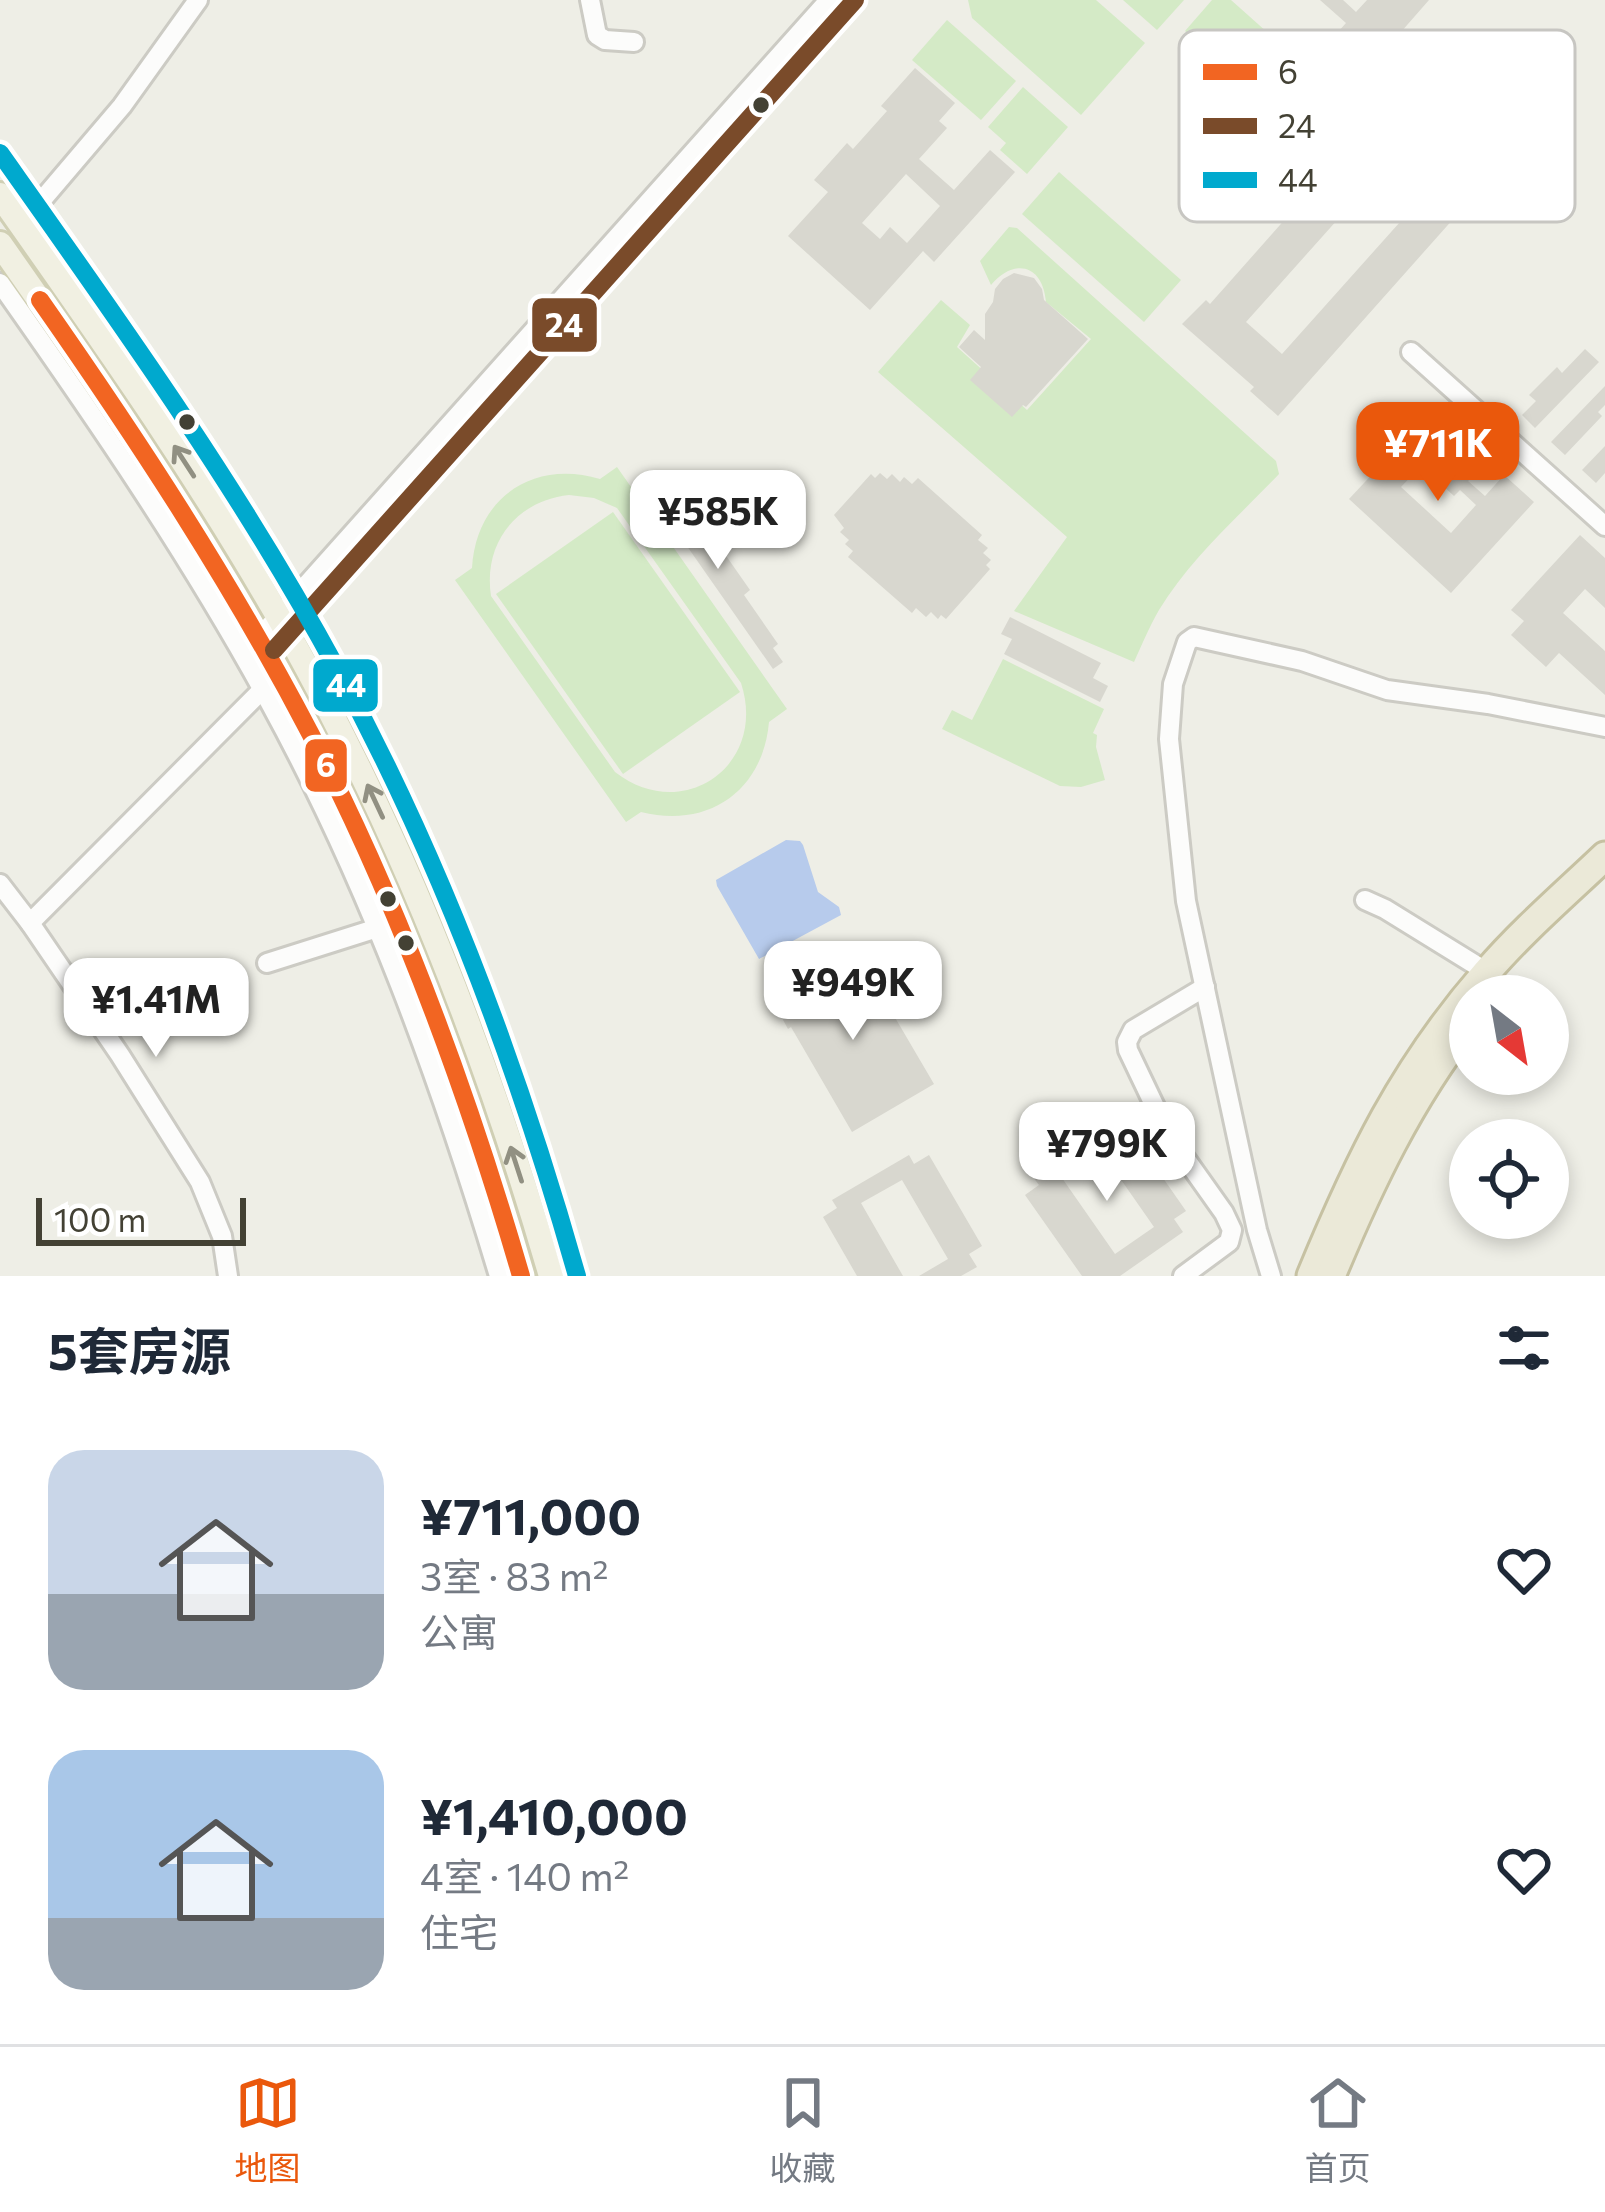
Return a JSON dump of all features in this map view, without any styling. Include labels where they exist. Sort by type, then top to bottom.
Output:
[{"type":"highway","points":[[1497,975],[1605,856]]},
{"type":"highway","points":[[1501,975],[1605,881]]},
{"type":"highway","points":[[1311,1276],[1348,1186],[1395,1096],[1449,1018]]},
{"type":"highway","points":[[1331,1276],[1395,1135],[1449,1049]]},
{"type":"main road","points":[[0,195],[29,215],[163,429],[283,626],[364,778],[431,929],[500,1115],[550,1276]]},
{"type":"main road","points":[[0,244],[140,444],[338,790],[388,925],[466,1104],[521,1276]]},
{"type":"street","points":[[29,215],[122,106],[198,0]]},
{"type":"street","points":[[590,0],[597,35],[604,40],[634,42]]},
{"type":"street","points":[[301,606],[830,0]]},
{"type":"street","points":[[30,923],[267,665],[283,626],[855,0]]},
{"type":"street","points":[[0,153],[29,215],[195,433],[301,606],[371,738],[465,940],[577,1276]]},
{"type":"street","points":[[0,283],[267,665]]},
{"type":"street","points":[[1411,352],[1605,526]]},
{"type":"street","points":[[1270,1276],[1186,901],[1169,739],[1173,684],[1187,642],[1194,637],[1302,661],[1388,690],[1605,727]]},
{"type":"street","points":[[0,884],[130,1069],[200,1182],[218,1225],[228,1276]]},
{"type":"street","points":[[1366,901],[1385,909],[1477,975]]},
{"type":"street","points":[[267,963],[388,925],[412,1013],[500,1276]]},
{"type":"street","points":[[1183,1276],[1229,1242],[1232,1230],[1168,1134],[1127,1042],[1133,1030],[1205,987]]},
{"type":"green space","points":[[968,0],[1096,0],[1145,43],[1081,115],[972,18]]},
{"type":"green space","points":[[1123,0],[1184,0],[1157,30]]},
{"type":"green space","points":[[1212,0],[1231,0],[1265,30],[1186,30]]},
{"type":"green space","points":[[947,20],[1016,81],[981,120],[912,60]]},
{"type":"green space","points":[[1023,87],[1068,127],[1027,174],[1000,150],[1006,143],[988,127]]},
{"type":"green space","points":[[1059,172],[1181,280],[1144,322],[1022,214]]},
{"type":"green space","points":[[1009,227],[1017,228],[1276,461],[1279,474],[1171,591],[1134,662],[1014,611],[1067,537],[878,372],[941,300],[970,325],[957,347],[1027,410],[1091,339],[1046,302],[1034,273],[1018,268],[991,285],[980,261]]},
{"type":"green space","points":[[617,467],[787,709],[769,722],[765,746],[744,785],[709,809],[688,815],[641,812],[626,822],[455,580],[472,568],[484,522],[512,490],[552,475],[600,479]],"holes":[[[594,498],[617,508],[741,683],[746,713],[742,739],[731,761],[714,778],[692,789],[667,792],[641,787],[615,772],[491,596],[492,559],[498,542],[519,516],[550,499]]]},
{"type":"green space","points":[[613,512],[740,692],[623,774],[496,594]]},
{"type":"green space","points":[[1003,659],[1104,709],[1093,733],[1105,780],[1081,787],[1060,786],[942,729],[952,710],[972,720]]},
{"type":"water","points":[[786,840],[803,845],[818,892],[839,907],[841,915],[759,959],[716,880]]},
{"type":"building","points":[[1320,0],[1343,0],[1356,12],[1367,0],[1429,0],[1403,30],[1340,30],[1346,23]]},
{"type":"building","points":[[915,68],[955,103],[939,121],[947,128],[919,159],[954,190],[990,150],[1015,172],[934,262],[923,251],[870,310],[788,236],[828,192],[814,180],[847,143],[853,149],[887,111],[881,106]],"holes":[[[906,174],[940,206],[907,243],[890,227],[880,239],[862,223]]]},
{"type":"building","points":[[1283,222],[1335,222],[1246,322],[1282,354],[1400,222],[1451,222],[1278,416],[1250,391],[1254,387],[1182,324],[1206,300],[1210,304]]},
{"type":"building","points":[[1014,273],[1034,278],[1044,300],[1088,339],[1012,417],[970,380],[981,367],[959,347],[974,330],[985,340],[985,314],[995,289]]},
{"type":"building","points":[[1585,349],[1599,362],[1535,428],[1522,415],[1536,401],[1529,395],[1557,367],[1562,373]]},
{"type":"building","points":[[1605,386],[1605,405],[1598,412],[1602,416],[1565,455],[1551,442]]},
{"type":"building","points":[[1424,418],[1480,469],[1468,481],[1485,496],[1504,475],[1534,502],[1451,593],[1349,499],[1379,467],[1371,460],[1391,438],[1399,445]],"holes":[[[1421,466],[1454,496],[1460,490],[1476,505],[1451,533],[1401,487]]]},
{"type":"building","points":[[1605,446],[1605,473],[1596,483],[1582,470]]},
{"type":"building","points":[[880,473],[887,479],[892,474],[900,482],[904,477],[912,484],[918,478],[982,535],[978,540],[988,548],[983,553],[991,560],[986,565],[990,569],[946,619],[931,612],[926,617],[916,608],[912,613],[848,557],[853,551],[845,544],[849,540],[840,532],[844,528],[834,515],[871,474],[875,478]]},
{"type":"building","points":[[657,482],[669,498],[674,495],[702,535],[708,530],[750,590],[744,595],[778,644],[773,648],[783,662],[773,669],[647,489]]},
{"type":"building","points":[[1580,535],[1605,558],[1605,608],[1585,589],[1563,613],[1605,651],[1605,695],[1559,653],[1546,667],[1511,635],[1524,621],[1511,610]]},
{"type":"building","points":[[1010,617],[1101,663],[1093,678],[1108,686],[1100,702],[1004,654],[1012,639],[1001,634]]},
{"type":"building","points":[[841,958],[858,988],[873,980],[934,1084],[852,1132],[771,998]]},
{"type":"building","points":[[1126,1125],[1186,1211],[1174,1219],[1183,1232],[1120,1276],[1082,1276],[1025,1195],[1039,1185],[1033,1177],[1106,1126],[1112,1134]],"holes":[[[1101,1151],[1154,1227],[1115,1254],[1062,1178]]]},
{"type":"building","points":[[909,1155],[914,1164],[929,1155],[982,1246],[969,1254],[977,1267],[961,1276],[919,1276],[948,1259],[902,1180],[861,1203],[903,1276],[857,1276],[823,1217],[837,1208],[832,1200]]},
{"type":"transit line","name":"24","points":[[274,650],[855,0]]},
{"type":"transit line","name":"44","points":[[0,153],[219,470],[375,741],[443,890],[503,1042],[577,1276]]},
{"type":"transit line","name":"6","points":[[40,300],[216,567],[310,733],[373,864],[429,999],[521,1276]]}]
